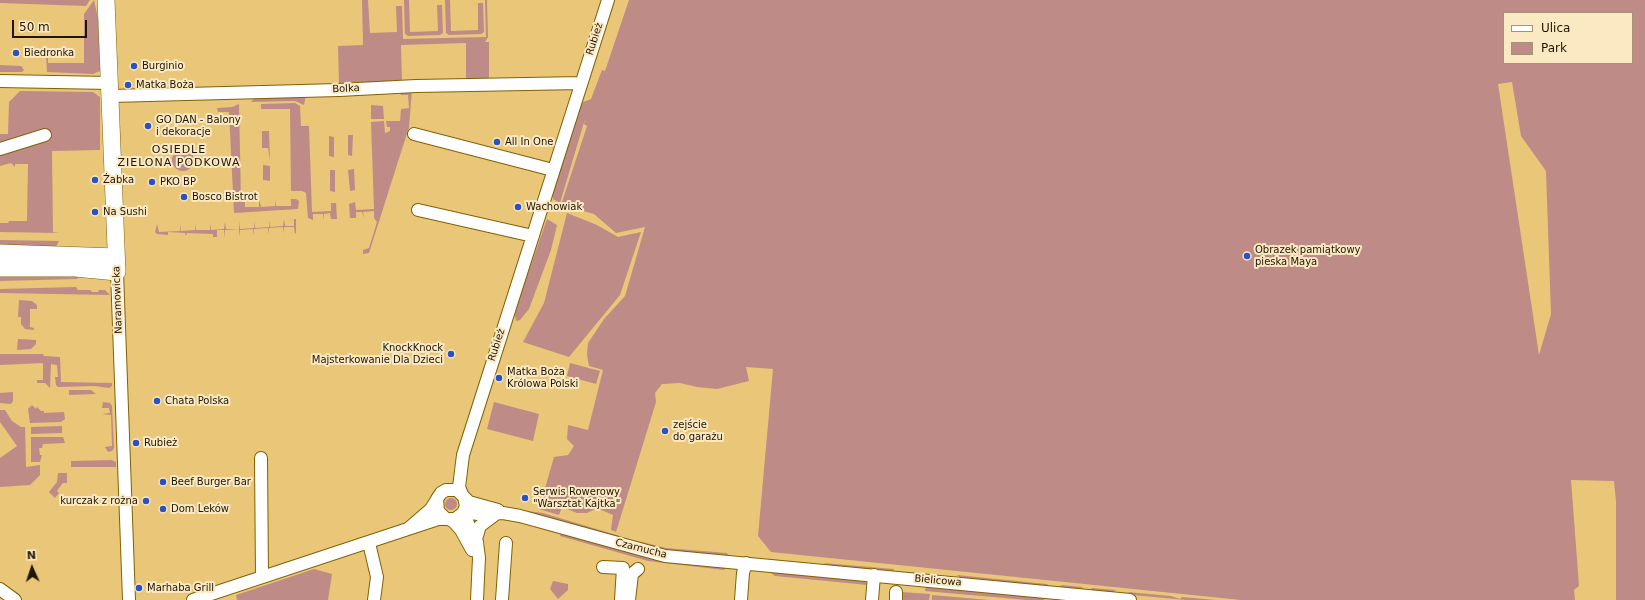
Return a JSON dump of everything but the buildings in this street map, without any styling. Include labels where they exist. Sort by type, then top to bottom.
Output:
[{"type":"street","name":"Naramowicka","points":[[106,0],[116,264],[129,518],[129,600]]},
{"type":"street","name":"Rubież","points":[[446,490],[463,455],[608,0]]},
{"type":"street","name":"Bolka","points":[[0,81],[110,89],[339,90],[416,86],[581,83]]},
{"type":"street","points":[[414,134],[553,170]]},
{"type":"street","points":[[0,149],[45,135]]},
{"type":"street","points":[[418,210],[533,236]]},
{"type":"street","points":[[0,253],[116,264]]},
{"type":"street","points":[[0,268],[75,268],[116,264]]},
{"type":"street","name":"Rubież","points":[[463,455],[459,487],[463,496]]},
{"type":"street","points":[[261,458],[262,577]]},
{"type":"street","points":[[193,600],[408,529],[419,527],[440,518],[456,518],[463,512],[466,506],[463,496],[453,489],[446,490],[440,494],[431,509],[408,529]]},
{"type":"street","name":"Czarnucha","points":[[463,496],[469,502],[497,510],[499,514]]},
{"type":"street","points":[[436,501],[438,511],[456,523],[464,534],[478,564]]},
{"type":"street","points":[[463,512],[476,539],[478,564],[477,600]]},
{"type":"street","name":"Czarnucha","points":[[463,512],[499,514],[528,518],[652,554],[746,564]]},
{"type":"street","points":[[476,539],[480,526],[499,514]]},
{"type":"street","points":[[369,543],[377,577],[374,600]]},
{"type":"street","points":[[502,600],[506,544]]},
{"type":"street","points":[[741,600],[746,564]]},
{"type":"street","name":"Bielicowa","points":[[746,564],[874,575],[1054,596],[1130,600]]},
{"type":"street","points":[[603,567],[623,568],[620,600]]},
{"type":"street","points":[[630,600],[632,574],[638,569]]},
{"type":"street","points":[[872,600],[874,575]]},
{"type":"street","points":[[0,589],[15,600]]},
{"type":"green space","points":[[0,0],[90,0],[86,6],[0,3]]},
{"type":"green space","points":[[94,0],[98,19],[100,71],[93,74],[47,72],[46,55],[48,55],[48,63],[84,63],[84,14]]},
{"type":"green space","points":[[362,0],[368,0],[370,33],[397,32],[396,6],[402,6],[403,39],[486,37],[485,0],[487,0],[488,37],[485,42],[489,42],[489,78],[466,79],[466,43],[401,45],[402,81],[339,83],[338,46],[363,45]]},
{"type":"green space","points":[[404,0],[409,0],[410,32],[438,31],[437,5],[442,5],[443,33],[440,35],[408,36],[405,34]]},
{"type":"green space","points":[[445,0],[450,0],[451,31],[478,30],[478,3],[483,3],[484,32],[481,34],[449,35],[446,33]]},
{"type":"green space","points":[[629,0],[1645,0],[1645,600],[1616,600],[1616,502],[1614,481],[1571,480],[1579,586],[1574,590],[1575,600],[1241,600],[771,552],[758,536],[773,369],[746,367],[749,381],[717,389],[697,387],[680,383],[662,384],[655,393],[656,402],[616,532],[611,530],[613,515],[597,508],[587,513],[577,513],[562,507],[559,515],[539,509],[554,457],[568,455],[574,446],[567,439],[568,425],[588,430],[603,370],[589,366],[587,355],[588,343],[604,319],[625,296],[645,227],[616,233],[594,214],[561,205],[587,126],[584,124],[585,119],[560,203],[553,199],[553,193],[581,103],[591,99],[602,70],[605,71]],"holes":[[[1512,82],[1521,136],[1546,171],[1551,314],[1539,355],[1498,84]]]},
{"type":"green space","points":[[0,65],[21,66],[24,70],[22,72],[0,72]]},
{"type":"green space","points":[[412,90],[409,127],[369,253],[363,254],[363,250],[369,248],[377,222],[374,218],[374,211],[363,212],[364,218],[362,212],[356,212],[356,218],[350,218],[349,204],[355,202],[356,210],[374,209],[371,122],[384,121],[385,133],[390,131],[390,127],[387,127],[386,121],[400,121],[401,109],[409,108],[408,95],[401,95],[400,92],[374,93],[374,96],[372,93],[346,93],[346,97],[343,96],[346,92]]},
{"type":"green space","points":[[20,91],[93,92],[100,97],[100,150],[52,151],[53,232],[59,233],[0,232],[0,223],[8,223],[9,221],[27,221],[28,164],[15,164],[15,167],[11,163],[0,166],[0,134],[8,134],[9,102]]},
{"type":"green space","points":[[331,94],[306,95],[304,105],[295,101],[251,102],[257,95]]},
{"type":"green space","points":[[295,103],[300,106],[301,126],[309,126],[312,212],[331,211],[331,203],[336,203],[337,219],[331,219],[330,213],[324,214],[324,220],[323,214],[313,214],[313,220],[308,218],[306,193],[302,191],[291,191],[290,109],[261,109],[261,104]]},
{"type":"green space","points":[[239,104],[241,198],[245,199],[245,207],[259,207],[259,199],[261,207],[275,206],[275,199],[276,206],[291,206],[291,199],[296,199],[299,201],[298,209],[234,213],[229,112],[218,112],[217,108],[232,107]]},
{"type":"green space","points":[[371,105],[383,106],[384,119],[371,119]]},
{"type":"green space","points":[[262,131],[269,131],[270,161],[268,148],[262,148]]},
{"type":"green space","points":[[348,135],[353,135],[352,156],[348,155]]},
{"type":"green space","points":[[329,136],[334,137],[334,157],[329,156]]},
{"type":"green space","points":[[183,149],[191,152],[194,160],[191,168],[183,171],[175,168],[172,160],[175,152]]},
{"type":"green space","points":[[263,165],[270,166],[270,181],[263,180]]},
{"type":"green space","points":[[354,169],[355,190],[350,191],[348,170]]},
{"type":"green space","points":[[330,170],[335,170],[335,192],[330,191]]},
{"type":"green space","points":[[567,213],[597,225],[618,237],[641,232],[620,295],[569,357],[523,342],[544,303]]},
{"type":"green space","points":[[284,219],[285,226],[294,226],[294,219],[296,219],[296,233],[295,234],[294,227],[284,227],[284,234],[283,227],[269,228],[269,235],[268,228],[254,229],[254,236],[253,229],[240,230],[239,237],[239,221],[240,229],[254,228],[255,221],[255,228],[269,227],[269,220],[270,227],[283,226]]},
{"type":"green space","points":[[547,219],[557,225],[551,250],[529,309],[520,320],[516,321],[515,315],[520,296]]},
{"type":"green space","points":[[225,222],[226,229],[239,229],[225,230],[225,238],[224,230],[217,230],[217,237],[213,237],[213,234],[187,233],[186,236],[185,233],[168,232],[168,235],[157,234],[155,232],[157,224],[159,232],[180,231],[181,224],[181,231],[195,230],[195,223],[196,230],[210,230],[210,223],[211,230],[224,229]]},
{"type":"green space","points":[[0,240],[59,241],[56,247],[0,245]]},
{"type":"green space","points":[[0,274],[80,274],[77,279],[0,281]]},
{"type":"green space","points":[[76,287],[78,290],[90,290],[92,292],[105,290],[110,295],[0,293],[0,289]]},
{"type":"green space","points":[[19,300],[32,301],[37,305],[37,309],[30,309],[30,327],[34,328],[34,330],[25,329],[21,324],[21,317],[18,317]]},
{"type":"green space","points":[[18,339],[36,340],[36,344],[31,349],[17,350]]},
{"type":"green space","points":[[0,354],[43,354],[44,356],[60,357],[61,382],[112,383],[112,386],[109,388],[95,386],[58,387],[56,385],[55,377],[58,377],[57,365],[51,364],[50,388],[45,383],[37,383],[37,380],[43,380],[43,363],[0,365]]},
{"type":"green space","points":[[570,363],[600,371],[596,384],[567,376]]},
{"type":"green space","points":[[69,390],[91,390],[96,394],[69,395]]},
{"type":"green space","points":[[13,392],[13,401],[11,404],[0,403],[0,393]]},
{"type":"green space","points":[[103,402],[110,403],[112,406],[114,448],[112,451],[108,452],[105,447],[112,446],[111,415],[102,414],[110,413],[109,408],[102,408]]},
{"type":"green space","points":[[494,402],[539,414],[533,441],[487,429]]},
{"type":"green space","points":[[32,405],[36,409],[37,407],[41,411],[44,411],[44,413],[64,412],[65,419],[61,422],[30,423],[28,409]]},
{"type":"green space","points":[[0,410],[5,410],[12,421],[21,427],[25,427],[26,467],[40,465],[40,475],[30,485],[0,487],[0,458],[17,446],[0,422]]},
{"type":"green space","points":[[62,426],[62,433],[31,434],[31,427]]},
{"type":"green space","points":[[31,437],[63,437],[65,443],[43,444],[42,448],[39,448],[40,455],[42,455],[40,462],[31,462]]},
{"type":"green space","points":[[112,460],[116,462],[116,467],[71,467],[71,461]]},
{"type":"green space","points":[[58,473],[67,473],[67,483],[63,483],[59,488],[57,491],[59,493],[55,498],[49,492],[57,482]]},
{"type":"green space","points":[[451,498],[455,500],[457,504],[455,508],[451,510],[447,508],[445,504],[447,500]]},
{"type":"green space","points":[[512,509],[543,513],[623,537],[621,538]]},
{"type":"green space","points":[[561,532],[647,557],[728,566],[724,570],[648,561],[560,536]]},
{"type":"green space","points":[[634,540],[666,548],[727,553],[729,557],[673,552]]},
{"type":"green space","points":[[824,563],[894,569],[893,572],[827,565]]},
{"type":"green space","points":[[314,569],[332,574],[328,600],[237,600],[236,595]]},
{"type":"green space","points":[[767,570],[863,579],[868,585],[775,576]]},
{"type":"green space","points":[[957,575],[1047,584],[1051,587],[960,578]]},
{"type":"green space","points":[[553,581],[568,584],[568,590],[558,599],[550,589]]},
{"type":"green space","points":[[926,585],[1042,598],[1045,600],[1027,600],[925,591]]},
{"type":"green space","points":[[1062,585],[1082,587],[1084,590],[1090,590],[1092,588],[1116,590],[1112,593],[1057,588]]},
{"type":"green space","points":[[901,592],[930,594],[929,600],[900,600]]},
{"type":"green space","points":[[1128,592],[1171,596],[1180,599],[1182,597],[1216,600],[1186,600],[1132,595]]},
{"type":"green space","points":[[932,595],[989,600],[932,600]]},
{"type":"place","name":"Biedronka","points":[[16,53]]},
{"type":"place","name":"Burginio","points":[[134,66]]},
{"type":"place","name":"Matka Boża","points":[[128,85]]},
{"type":"place","name":"GO DAN - Balony i dekoracje","points":[[148,126]]},
{"type":"place","name":"All In One","points":[[497,142]]},
{"type":"place","name":"Żabka","points":[[95,180]]},
{"type":"place","name":"PKO BP","points":[[152,182]]},
{"type":"place","name":"Bosco Bistrot","points":[[184,197]]},
{"type":"place","name":"Wachowiak","points":[[518,207]]},
{"type":"place","name":"Na Sushi","points":[[95,212]]},
{"type":"place","name":"Obrazek pamiątkowy pieska Maya","points":[[1247,256]]},
{"type":"place","name":"KnockKnock Majsterkowanie Dla Dzieci","points":[[451,354]]},
{"type":"place","name":"Matka Boża Królowa Polski","points":[[499,378]]},
{"type":"place","name":"Chata Polska","points":[[157,401]]},
{"type":"place","name":"zejście do garażu","points":[[665,431]]},
{"type":"place","name":"Rubież","points":[[136,443]]},
{"type":"place","name":"Beef Burger Bar","points":[[163,482]]},
{"type":"place","name":"Serwis Rowerowy \"Warsztat Kajtka\"","points":[[525,498]]},
{"type":"place","name":"kurczak z rożna","points":[[146,501]]},
{"type":"place","name":"Dom Leków","points":[[163,509]]},
{"type":"place","name":"Marhaba Grill","points":[[139,588]]},
{"type":"district","name":"OSIEDLE ZIELONA PODKOWA","points":[[179,156]]}]
